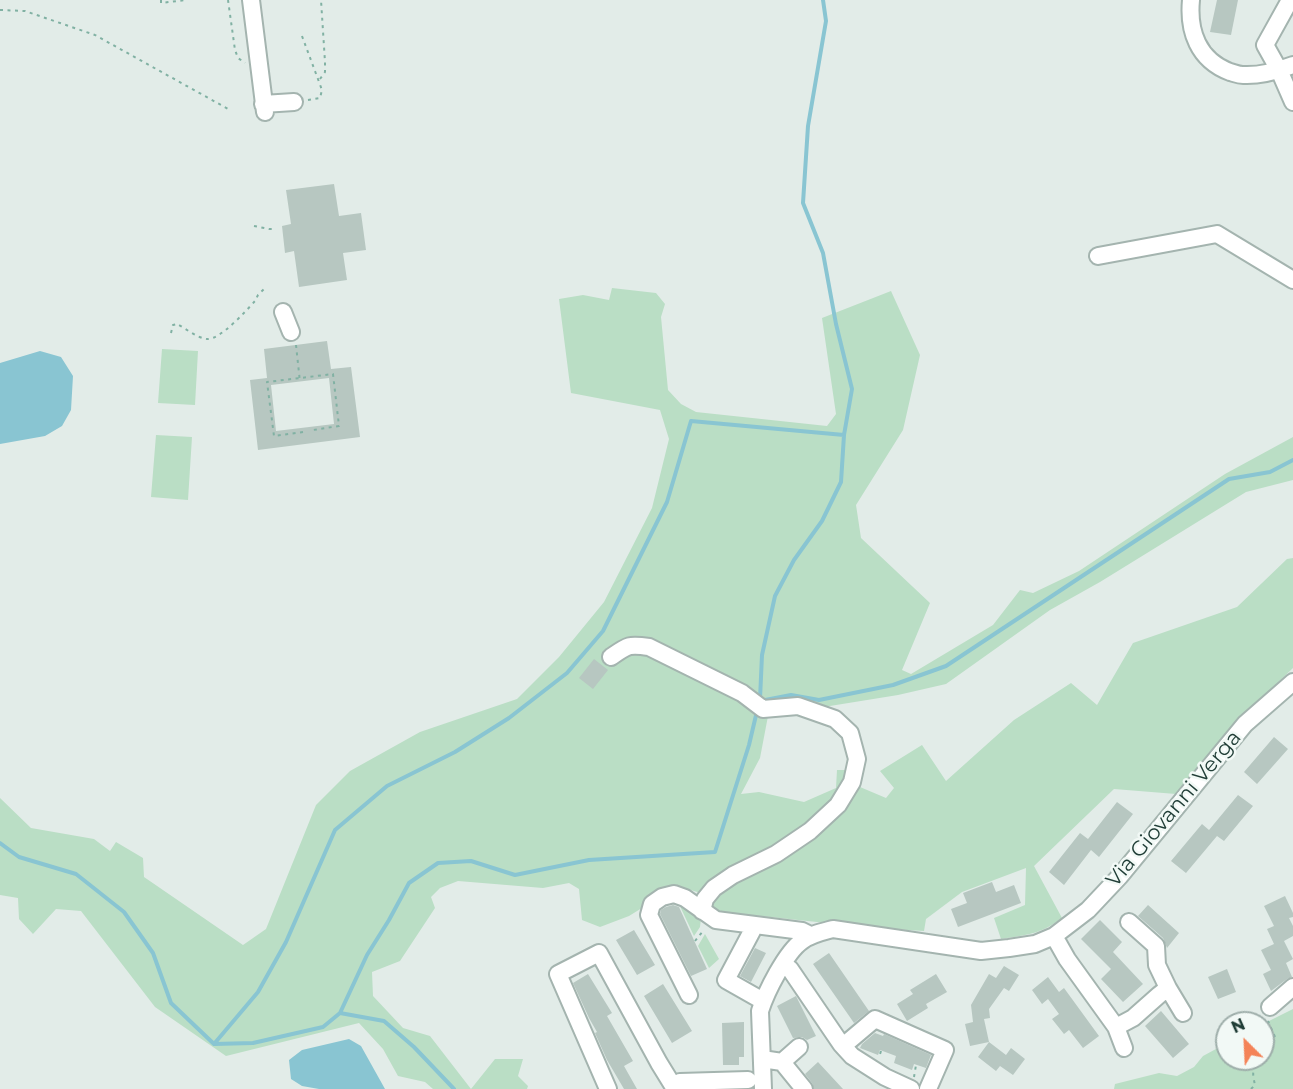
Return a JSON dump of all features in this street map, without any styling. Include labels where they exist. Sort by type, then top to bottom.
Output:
[{"type":"street","points":[[251,0],[264,108],[294,102]]},
{"type":"street","points":[[1191,0],[1190,16],[1199,47],[1209,59],[1223,69],[1240,76],[1261,74],[1286,67]]},
{"type":"street","points":[[1290,0],[1265,45],[1286,67],[1293,102]]},
{"type":"street","points":[[1098,256],[1217,234],[1293,280]]},
{"type":"street","points":[[283,312],[294,338]]},
{"type":"street","points":[[611,657],[634,644],[649,647],[742,693],[758,706],[798,706],[835,719],[850,733],[857,759],[852,782],[838,805],[810,831],[776,854],[733,875],[714,888],[705,899],[702,911]]},
{"type":"street","name":"Via Giovanni Verga","points":[[689,995],[649,915],[652,904],[662,897],[674,894],[685,898],[716,920],[802,931],[810,935],[833,930],[981,951],[1035,944],[1054,936],[1088,910],[1120,876],[1245,724],[1293,682]]},
{"type":"street","points":[[1129,922],[1156,946],[1157,965],[1183,1013]]},
{"type":"street","points":[[753,925],[726,980],[763,1001]]},
{"type":"street","points":[[764,1089],[760,1011],[782,965],[794,947],[810,935]]},
{"type":"street","points":[[1054,936],[1067,959],[1116,1027],[1124,1048]]},
{"type":"street","points":[[608,1089],[558,974],[599,953],[658,1063],[674,1088],[680,1082],[748,1080]]},
{"type":"street","points":[[782,965],[790,969],[843,1046],[852,1056],[885,1077],[918,1086],[945,1050],[875,1019],[843,1046]]},
{"type":"street","points":[[1270,1007],[1293,987]]},
{"type":"street","points":[[1116,1027],[1133,1018],[1168,988]]},
{"type":"street","points":[[782,1062],[799,1047]]},
{"type":"street","points":[[762,1059],[782,1062],[804,1089]]},
{"type":"path","points":[[161,0],[161,3],[186,0]]},
{"type":"path","points":[[228,0],[238,58],[249,66],[259,68]]},
{"type":"path","points":[[319,81],[325,72],[321,0]]},
{"type":"path","points":[[0,10],[25,10],[95,35],[230,110]]},
{"type":"path","points":[[294,102],[320,98],[322,90],[302,36]]},
{"type":"path","points":[[254,226],[276,229]]},
{"type":"path","points":[[171,333],[173,325],[177,324],[210,339],[224,330],[255,301],[265,288]]},
{"type":"path","points":[[294,338],[300,380]]},
{"type":"path","points":[[303,432],[274,435],[267,382],[300,380],[333,374],[339,426],[313,430]]},
{"type":"path","points":[[695,941],[703,931]]},
{"type":"path","points":[[1268,1011],[1270,1007]]},
{"type":"path","points":[[916,1065],[918,1086]]},
{"type":"path","points":[[1251,1089],[1255,1085],[1254,1071]]},
{"type":"green space","points":[[612,288],[656,293],[665,304],[661,317],[668,390],[681,404],[696,412],[827,426],[836,414],[822,318],[891,291],[920,355],[903,430],[856,505],[861,538],[930,603],[902,670],[911,674],[993,625],[1020,590],[1033,593],[1079,571],[1225,474],[1293,437],[1293,480],[1246,492],[1100,582],[1050,610],[946,684],[898,695],[768,716],[760,758],[741,794],[759,792],[804,802],[836,788],[837,770],[857,770],[860,787],[886,798],[894,788],[880,771],[922,745],[946,781],[1014,720],[1071,683],[1097,705],[1133,643],[1237,607],[1287,559],[1293,558],[1293,668],[1242,717],[1176,794],[1114,789],[1034,866],[1062,918],[1040,931],[1001,939],[994,918],[1025,905],[1026,868],[962,892],[926,919],[924,931],[713,911],[707,895],[684,888],[659,889],[650,903],[629,916],[600,927],[582,920],[579,889],[569,883],[543,888],[458,881],[440,888],[431,897],[435,908],[400,961],[372,972],[373,996],[403,1028],[430,1036],[471,1089],[433,1089],[425,1082],[398,1076],[383,1049],[359,1023],[226,1056],[155,1007],[81,911],[56,909],[33,934],[19,919],[18,898],[0,895],[0,798],[31,828],[94,839],[110,851],[116,842],[143,858],[144,877],[243,945],[266,929],[316,805],[350,771],[420,732],[517,699],[559,657],[604,602],[652,508],[669,439],[660,410],[571,393],[559,299],[583,295],[609,300]]},
{"type":"green space","points":[[162,349],[198,351],[195,405],[158,403]]},
{"type":"green space","points":[[156,435],[192,437],[188,500],[151,497]]},
{"type":"green space","points":[[678,902],[701,918],[700,927],[694,936]]},
{"type":"green space","points":[[705,934],[719,959],[709,968],[698,946]]},
{"type":"green space","points":[[1293,1009],[1293,1089],[1114,1089],[1115,1084],[1159,1073],[1177,1076],[1194,1067],[1203,1056],[1215,1050],[1215,1071],[1275,1071],[1275,1018]]},
{"type":"green space","points":[[495,1059],[523,1059],[518,1076],[528,1086],[527,1089],[471,1089]]},
{"type":"water","points":[[40,351],[61,357],[73,376],[71,410],[62,426],[45,436],[0,444],[0,363]]},
{"type":"water","points":[[349,1039],[361,1046],[385,1089],[319,1089],[302,1086],[291,1079],[289,1060],[302,1050]]},
{"type":"building","points":[[1217,0],[1238,0],[1231,35],[1210,32]]},
{"type":"building","points":[[334,184],[339,216],[361,213],[366,250],[343,253],[347,280],[299,287],[294,251],[285,253],[282,226],[291,224],[286,190]]},
{"type":"building","points":[[327,341],[331,369],[351,367],[360,437],[258,450],[250,380],[267,378],[264,349]],"holes":[[[329,378],[334,424],[276,431],[271,385]]]},
{"type":"building","points":[[594,659],[608,670],[593,689],[579,678]]},
{"type":"building","points":[[1274,737],[1288,749],[1257,784],[1244,772]]},
{"type":"building","points":[[1238,795],[1253,806],[1224,841],[1217,836],[1186,873],[1171,861],[1202,824],[1209,830]]},
{"type":"building","points":[[1117,802],[1133,814],[1099,857],[1091,850],[1064,885],[1049,872],[1080,833],[1088,839]]},
{"type":"building","points":[[992,882],[996,892],[1014,885],[1021,903],[958,927],[951,909],[967,903],[963,893]]},
{"type":"building","points":[[1285,896],[1293,913],[1293,917],[1289,918],[1293,926],[1293,936],[1284,941],[1293,959],[1286,963],[1292,977],[1271,991],[1263,974],[1271,970],[1261,950],[1274,944],[1267,929],[1274,926],[1264,906]]},
{"type":"building","points":[[673,905],[679,907],[707,969],[691,976],[660,914],[661,910]]},
{"type":"building","points":[[1148,905],[1179,933],[1167,948],[1163,938],[1138,916]]},
{"type":"building","points":[[1100,920],[1122,942],[1113,952],[1143,984],[1123,1002],[1101,979],[1111,969],[1081,939]]},
{"type":"building","points":[[634,930],[655,965],[637,975],[616,940]]},
{"type":"building","points":[[755,948],[766,953],[751,982],[740,976]]},
{"type":"building","points":[[829,953],[869,1011],[854,1023],[813,964]]},
{"type":"building","points":[[1004,966],[1019,975],[1009,991],[1004,988],[989,1009],[990,1018],[984,1019],[989,1042],[970,1046],[965,1024],[973,1022],[971,1005],[989,974],[996,978]]},
{"type":"building","points":[[1227,969],[1236,992],[1218,999],[1208,977]]},
{"type":"building","points":[[588,974],[612,1013],[607,1016],[633,1061],[624,1066],[637,1089],[624,1089],[607,1060],[595,1033],[597,1032],[573,983]]},
{"type":"building","points":[[936,974],[947,992],[926,1004],[928,1008],[907,1021],[897,1004],[913,994],[910,990]]},
{"type":"building","points":[[1048,977],[1059,992],[1064,988],[1099,1036],[1083,1048],[1069,1030],[1064,1034],[1052,1019],[1059,1014],[1048,999],[1042,1004],[1032,990]]},
{"type":"building","points":[[663,984],[692,1031],[672,1043],[644,996]]},
{"type":"building","points":[[796,996],[816,1036],[807,1040],[802,1037],[793,1038],[777,1006]]},
{"type":"building","points":[[1161,1011],[1189,1044],[1173,1058],[1145,1026]]},
{"type":"building","points":[[744,1022],[744,1057],[739,1057],[739,1065],[723,1065],[722,1023]]},
{"type":"building","points":[[875,1033],[883,1036],[884,1034],[931,1055],[926,1068],[914,1064],[912,1070],[894,1063],[896,1056],[880,1050],[878,1055],[860,1048]]},
{"type":"building","points":[[989,1042],[1006,1055],[1011,1048],[1025,1059],[1013,1075],[1000,1066],[996,1071],[978,1057]]},
{"type":"building","points":[[818,1062],[843,1089],[814,1089],[805,1074]]},
{"type":"waterway","points":[[760,699],[762,655],[775,596],[794,560],[822,521],[841,482],[844,435],[852,389],[836,324],[823,253],[803,203],[808,126],[826,21],[823,0]]},
{"type":"waterway","points":[[214,1044],[258,992],[286,942],[335,830],[387,786],[455,752],[509,718],[567,673],[603,631],[667,502],[691,421],[844,435]]},
{"type":"waterway","points":[[760,701],[791,695],[819,700],[893,685],[946,666],[1229,479],[1270,472],[1293,460]]},
{"type":"waterway","points":[[0,843],[19,857],[76,874],[124,912],[153,953],[171,1003],[214,1044],[253,1043],[323,1027],[340,1013],[367,955],[409,883],[438,863],[471,861],[515,875],[589,860],[715,852],[749,745],[757,711]]},
{"type":"waterway","points":[[340,1013],[384,1021],[414,1047],[454,1089]]}]
